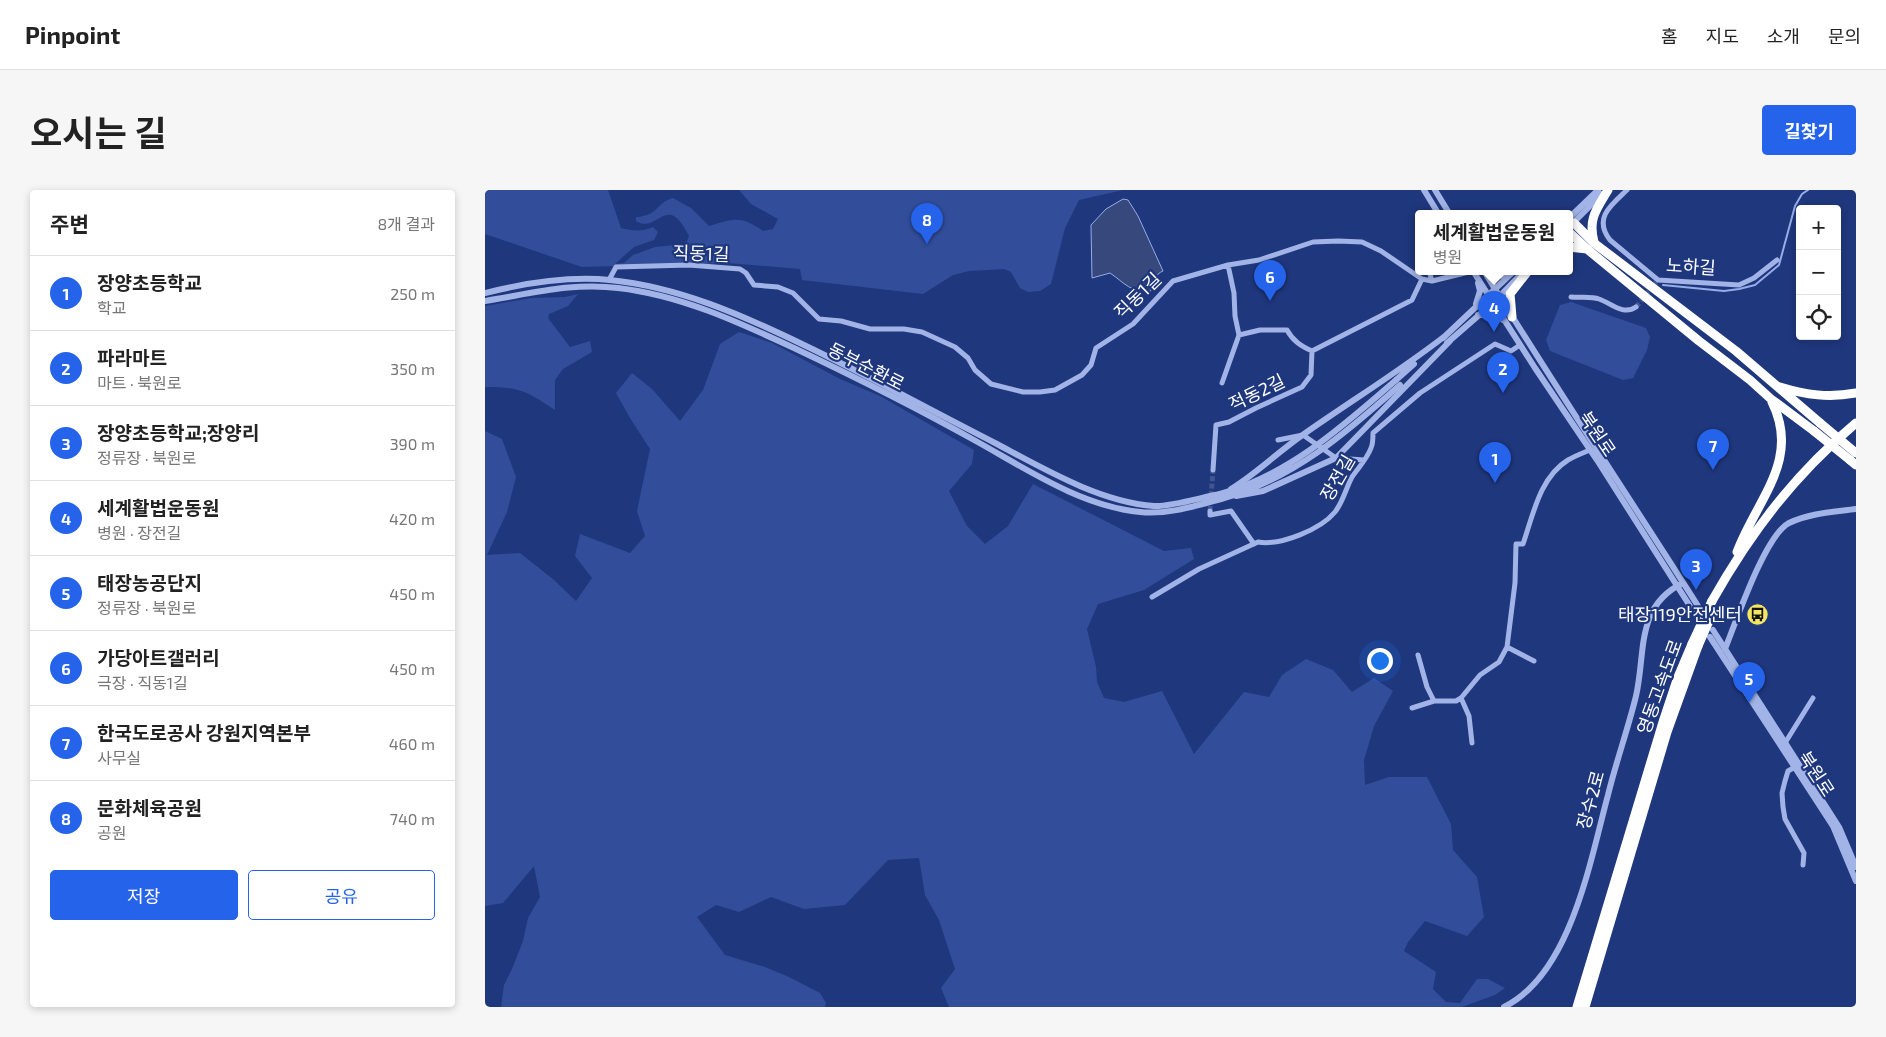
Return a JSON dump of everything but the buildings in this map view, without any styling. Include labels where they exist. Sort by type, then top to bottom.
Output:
[{"type":"highway","points":[[1594,243],[1591,230],[1592,218],[1607,190]]},
{"type":"highway","points":[[1573,224],[1594,243],[1736,351],[1854,459]]},
{"type":"highway","points":[[1573,236],[1699,341],[1750,380],[1771,400],[1817,427]]},
{"type":"highway","points":[[1573,247],[1587,249]]},
{"type":"highway","points":[[1509,320],[1510,294],[1523,275]]},
{"type":"highway","points":[[1775,385],[1817,396],[1856,393]]},
{"type":"highway","points":[[1730,570],[1745,530],[1775,475],[1780,459],[1782,430],[1771,400]]},
{"type":"highway","name":"영동고속도로","points":[[1577,1007],[1678,677],[1730,570],[1753,534],[1794,482],[1820,455],[1856,423]]},
{"type":"highway","name":"영동고속도로","points":[[1715,602],[1742,559],[1782,506],[1826,457],[1856,430]]},
{"type":"highway","name":"영동고속도로","points":[[1585,1007],[1695,645]]},
{"type":"street","points":[[1424,190],[1436,210]]},
{"type":"street","points":[[1435,190],[1447,210]]},
{"type":"street","points":[[1573,218],[1598,190]]},
{"type":"street","points":[[1573,218],[1607,190]]},
{"type":"street","name":"노하길","points":[[1627,190],[1608,209],[1603,219],[1605,233],[1610,240],[1657,281],[1739,285],[1754,278],[1777,260]]},
{"type":"street","name":"직동1길","points":[[609,280],[616,268],[689,265],[740,270],[746,272],[754,285],[778,287],[793,293],[819,318],[841,321],[870,329],[905,329],[922,332],[955,347],[968,358],[975,370],[991,384],[1023,392],[1040,392],[1055,390],[1083,375],[1091,364],[1096,348],[1133,324],[1173,281],[1228,265],[1259,260],[1313,242],[1338,241],[1362,242],[1381,251],[1421,280]]},
{"type":"street","points":[[1222,383],[1239,335],[1228,265]]},
{"type":"street","points":[[1430,275],[1432,281]]},
{"type":"street","points":[[1239,335],[1260,330],[1287,330],[1291,337],[1300,345],[1312,351],[1412,300],[1421,280],[1432,281],[1469,275]]},
{"type":"street","points":[[1475,275],[1480,291],[1475,308]]},
{"type":"street","name":"북원로","points":[[1476,275],[1493,303],[1509,320],[1625,491],[1695,614]]},
{"type":"street","name":"북원로","points":[[1486,275],[1499,296],[1520,345],[1619,496],[1680,585],[1698,606]]},
{"type":"street","points":[[1223,496],[1263,492],[1336,458],[1475,308],[1509,275]]},
{"type":"street","points":[[1223,496],[1303,435],[1448,338],[1493,303],[1522,275]]},
{"type":"street","name":"동부순환로","points":[[485,293],[555,281],[609,280],[680,294],[715,304],[859,371],[1053,474],[1102,494],[1155,506],[1223,496]]},
{"type":"street","name":"동부순환로","points":[[485,301],[572,286],[621,288],[672,300],[716,313],[850,374],[1073,493],[1117,508],[1159,513],[1223,496]]},
{"type":"street","points":[[1571,298],[1602,300],[1624,310],[1632,310],[1636,307]]},
{"type":"street","points":[[1478,315],[1498,316],[1509,320]]},
{"type":"street","points":[[1223,496],[1252,490],[1302,464],[1357,424],[1398,383],[1448,338]]},
{"type":"street","name":"장전길","points":[[1151,597],[1199,568],[1258,542],[1267,544],[1276,542],[1308,532],[1323,524],[1336,510],[1351,479],[1371,448],[1373,433],[1420,393],[1495,344],[1511,351],[1520,345]]},
{"type":"street","name":"적동2길","points":[[1213,470],[1215,426],[1229,422],[1302,387],[1311,375],[1312,351]]},
{"type":"street","points":[[1278,440],[1303,435],[1336,458],[1364,460]]},
{"type":"street","points":[[1412,708],[1434,701],[1456,701],[1461,698],[1480,675],[1499,662],[1507,647],[1515,583],[1516,544],[1523,544],[1543,486],[1568,460],[1590,450]]},
{"type":"street","points":[[1619,496],[1625,491]]},
{"type":"street","points":[[1723,650],[1760,562],[1772,541],[1787,524],[1809,515],[1856,510]]},
{"type":"street","points":[[1210,511],[1210,515],[1231,511],[1254,544]]},
{"type":"street","name":"장수2로","points":[[1504,1007],[1515,1001],[1536,982],[1552,959],[1576,913],[1636,695],[1648,619],[1656,606],[1680,585]]},
{"type":"street","name":"북원로","points":[[1713,630],[1723,650],[1783,744],[1841,830],[1856,867]]},
{"type":"street","name":"북원로","points":[[1710,637],[1723,650]]},
{"type":"street","points":[[1507,647],[1534,660]]},
{"type":"street","points":[[1418,655],[1427,687],[1434,701]]},
{"type":"street","points":[[1461,698],[1469,716],[1472,743]]},
{"type":"street","points":[[1783,744],[1813,698]]},
{"type":"street","name":"북원로","points":[[1783,744],[1795,767],[1836,832],[1856,881]]},
{"type":"street","points":[[1795,767],[1788,772],[1785,780],[1782,793],[1783,807],[1785,819],[1804,853],[1803,865]]},
{"type":"shaded area","points":[[485,190],[608,190],[621,228],[645,230],[653,227],[658,232],[654,240],[634,247],[615,264],[624,263],[633,255],[655,247],[686,244],[689,236],[674,216],[668,215],[644,224],[636,221],[636,217],[653,212],[667,200],[673,198],[691,208],[709,226],[737,220],[748,222],[763,231],[773,229],[778,219],[751,204],[739,190],[1123,190],[1079,200],[1065,228],[1051,284],[1040,291],[1028,292],[1020,288],[1011,272],[1004,269],[969,271],[953,275],[923,294],[802,280],[800,269],[728,263],[582,267],[485,234]]},
{"type":"shaded area","points":[[1123,199],[1128,200],[1138,216],[1163,271],[1154,279],[1151,291],[1133,289],[1110,273],[1092,278],[1091,225],[1106,209]]},
{"type":"shaded area","points":[[578,294],[568,306],[549,314],[548,318],[570,347],[590,341],[592,352],[563,369],[555,380],[555,410],[522,391],[485,387],[485,306],[532,298],[565,297]]},
{"type":"shaded area","points":[[1571,302],[1646,328],[1650,337],[1647,350],[1633,378],[1623,380],[1550,351],[1546,340],[1560,305]]},
{"type":"shaded area","points":[[739,332],[772,343],[840,379],[880,396],[974,450],[972,464],[949,491],[967,526],[985,544],[1008,526],[1033,484],[1164,551],[1191,548],[1194,559],[1144,590],[1098,604],[1087,629],[1096,667],[1097,682],[1104,698],[1124,702],[1162,691],[1194,754],[1244,692],[1269,697],[1282,675],[1306,659],[1333,670],[1352,692],[1374,678],[1393,691],[1374,726],[1364,760],[1365,785],[1389,777],[1427,777],[1451,824],[1453,850],[1477,877],[1484,917],[1467,936],[1425,921],[1408,942],[1404,951],[1436,972],[1433,989],[1446,1002],[1460,1003],[1477,979],[1488,979],[1505,988],[1495,995],[1462,1007],[949,1007],[941,988],[955,969],[939,920],[925,895],[919,858],[888,860],[845,905],[804,909],[771,897],[739,912],[716,905],[697,917],[725,955],[765,967],[820,993],[826,1003],[825,1007],[501,1007],[504,985],[523,941],[528,918],[540,897],[534,866],[503,903],[485,906],[485,431],[502,439],[516,477],[507,512],[487,555],[520,553],[554,580],[576,601],[592,578],[575,556],[580,534],[630,553],[645,536],[637,511],[650,449],[616,393],[632,373],[652,389],[680,421],[703,390],[720,344]]},
{"type":"waterway","points":[[1663,285],[1724,291],[1755,285],[1779,265],[1795,206],[1802,194],[1808,190]]},
{"type":"tunnel","points":[[1636,307],[1656,282]]},
{"type":"tunnel","points":[[1210,511],[1213,470]]},
{"type":"place","name":"문화체육공원","points":[[927,244]]},
{"type":"place","name":"가당아트갤러리","points":[[1270,301]]},
{"type":"place","name":"세계활법운동원","points":[[1494,332]]},
{"type":"place","name":"파라마트","points":[[1503,393]]},
{"type":"place","name":"한국도로공사 강원지역본부","points":[[1713,470]]},
{"type":"place","name":"장양초등학교","points":[[1495,483]]},
{"type":"place","name":"장양초등학교;장양리","points":[[1696,590]]},
{"type":"place","name":"태장119안전센터","points":[[1758,615]]},
{"type":"place","name":"태장농공단지","points":[[1749,703]]}]
